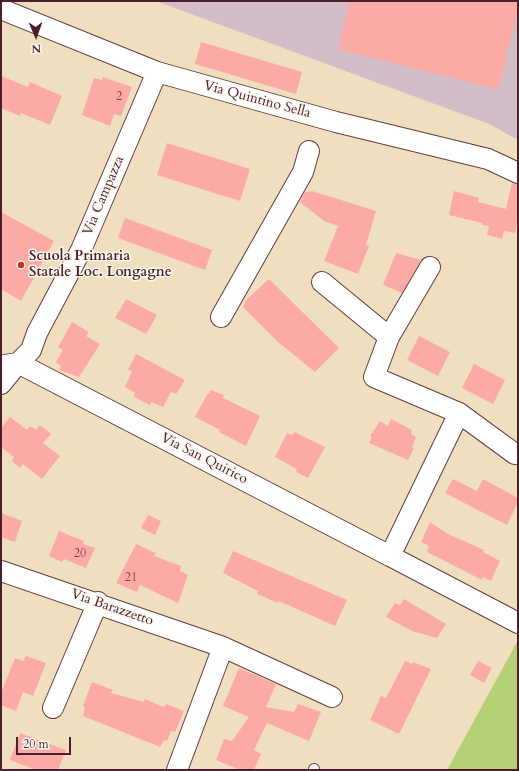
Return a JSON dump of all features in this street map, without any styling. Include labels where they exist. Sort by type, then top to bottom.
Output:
[{"type":"street","name":"Via Quintino Sella","points":[[1,9],[157,72],[336,122],[488,159],[518,173]]},
{"type":"street","name":"Via Campazza","points":[[9,364],[31,350],[37,333],[81,250],[157,72]]},
{"type":"street","points":[[221,317],[303,172],[309,151]]},
{"type":"street","points":[[430,267],[389,336],[374,377],[459,413],[515,454]]},
{"type":"street","points":[[322,282],[389,336]]},
{"type":"street","points":[[1,384],[9,364]]},
{"type":"street","name":"Via San Quirico","points":[[9,364],[390,556],[518,623]]},
{"type":"street","points":[[390,556],[459,413]]},
{"type":"street","name":"Via Barazzetto","points":[[1,571],[98,602],[223,647],[332,697]]},
{"type":"street","points":[[53,708],[98,602]]},
{"type":"street","points":[[177,770],[223,647]]},
{"type":"shaded area","points":[[156,1],[518,1],[518,140],[489,124]]},
{"type":"green space","points":[[517,642],[518,770],[447,770]]},
{"type":"building","points":[[350,1],[518,1],[518,10],[498,89],[338,49]]},
{"type":"building","points":[[201,42],[302,72],[296,94],[195,64]]},
{"type":"building","points":[[1,76],[28,87],[30,82],[62,96],[50,125],[21,113],[20,116],[1,108]]},
{"type":"building","points":[[103,77],[132,87],[121,116],[114,114],[110,126],[82,115],[94,78],[102,80]]},
{"type":"building","points":[[167,143],[250,169],[240,201],[157,175]]},
{"type":"building","points":[[512,183],[518,184],[518,218],[515,233],[504,231],[502,239],[487,235],[489,226],[449,215],[454,191],[479,198],[478,202],[506,209]]},
{"type":"building","points":[[312,191],[376,211],[366,245],[369,246],[358,274],[324,261],[338,226],[324,221],[300,202],[305,192]]},
{"type":"building","name":"Scuola Primaria Statale Loc. Longagne","points":[[1,212],[54,241],[21,301],[1,289]]},
{"type":"building","points":[[125,218],[212,250],[205,270],[118,238]]},
{"type":"building","points":[[396,253],[421,260],[402,293],[383,285]]},
{"type":"building","points":[[269,279],[339,348],[315,372],[278,342],[243,307],[247,299]]},
{"type":"building","points":[[126,299],[157,315],[146,334],[115,318]]},
{"type":"building","points":[[72,322],[89,332],[86,336],[100,344],[79,377],[59,370],[61,366],[56,362],[63,350],[58,347]]},
{"type":"building","points":[[419,336],[450,352],[438,376],[407,360]]},
{"type":"building","points":[[136,354],[185,380],[176,394],[171,392],[163,407],[152,402],[150,405],[134,397],[135,393],[125,387],[132,371],[128,370]]},
{"type":"building","points":[[474,364],[505,380],[493,404],[462,388]]},
{"type":"building","points":[[211,390],[224,395],[223,398],[260,416],[246,446],[195,417]]},
{"type":"building","points":[[10,417],[27,430],[30,426],[36,430],[40,425],[51,434],[43,443],[60,456],[42,479],[23,464],[20,468],[12,461],[14,457],[1,447],[1,428]]},
{"type":"building","points":[[391,419],[412,430],[411,434],[416,437],[412,447],[414,448],[408,460],[369,443],[372,437],[370,436],[380,421],[388,426]]},
{"type":"building","points":[[294,432],[325,447],[308,478],[296,472],[297,469],[275,457],[287,433],[292,435]]},
{"type":"building","points":[[453,479],[477,491],[483,479],[518,498],[518,502],[507,525],[445,493]]},
{"type":"building","points":[[1,513],[22,521],[15,542],[1,537]]},
{"type":"building","points":[[148,515],[161,521],[155,535],[141,528]]},
{"type":"building","points":[[430,522],[448,534],[484,550],[483,552],[500,561],[491,581],[483,577],[482,580],[427,552],[429,546],[421,542]]},
{"type":"building","points":[[59,531],[84,541],[83,544],[95,548],[86,568],[64,559],[62,562],[49,556]]},
{"type":"building","points":[[136,544],[156,553],[154,556],[181,566],[180,571],[188,575],[178,603],[140,585],[137,592],[116,583]]},
{"type":"building","points":[[233,551],[347,600],[335,626],[279,601],[278,603],[257,594],[258,591],[223,573]]},
{"type":"building","points":[[404,599],[446,624],[437,638],[412,631],[386,617],[395,603],[400,605]]},
{"type":"building","points":[[26,656],[46,663],[33,696],[23,692],[16,711],[1,705],[1,693],[15,658],[23,661]]},
{"type":"building","points":[[405,661],[412,664],[413,662],[431,669],[399,734],[370,720],[381,696],[386,698]]},
{"type":"building","points":[[478,661],[492,668],[484,683],[470,675]]},
{"type":"building","points":[[239,668],[276,684],[266,707],[294,712],[298,704],[321,712],[309,741],[267,723],[254,750],[261,754],[254,770],[240,770],[216,760],[224,739],[232,741],[249,717],[223,706]]},
{"type":"building","points":[[92,682],[113,690],[111,693],[144,702],[145,699],[164,707],[166,704],[184,711],[175,732],[171,731],[167,741],[164,740],[160,747],[83,716],[85,707],[83,706]]},
{"type":"building","points":[[20,733],[66,750],[58,770],[36,770],[10,760]]},
{"type":"place","name":"Scuola Primaria Statale Loc. Longagne","points":[[21,265]]}]
